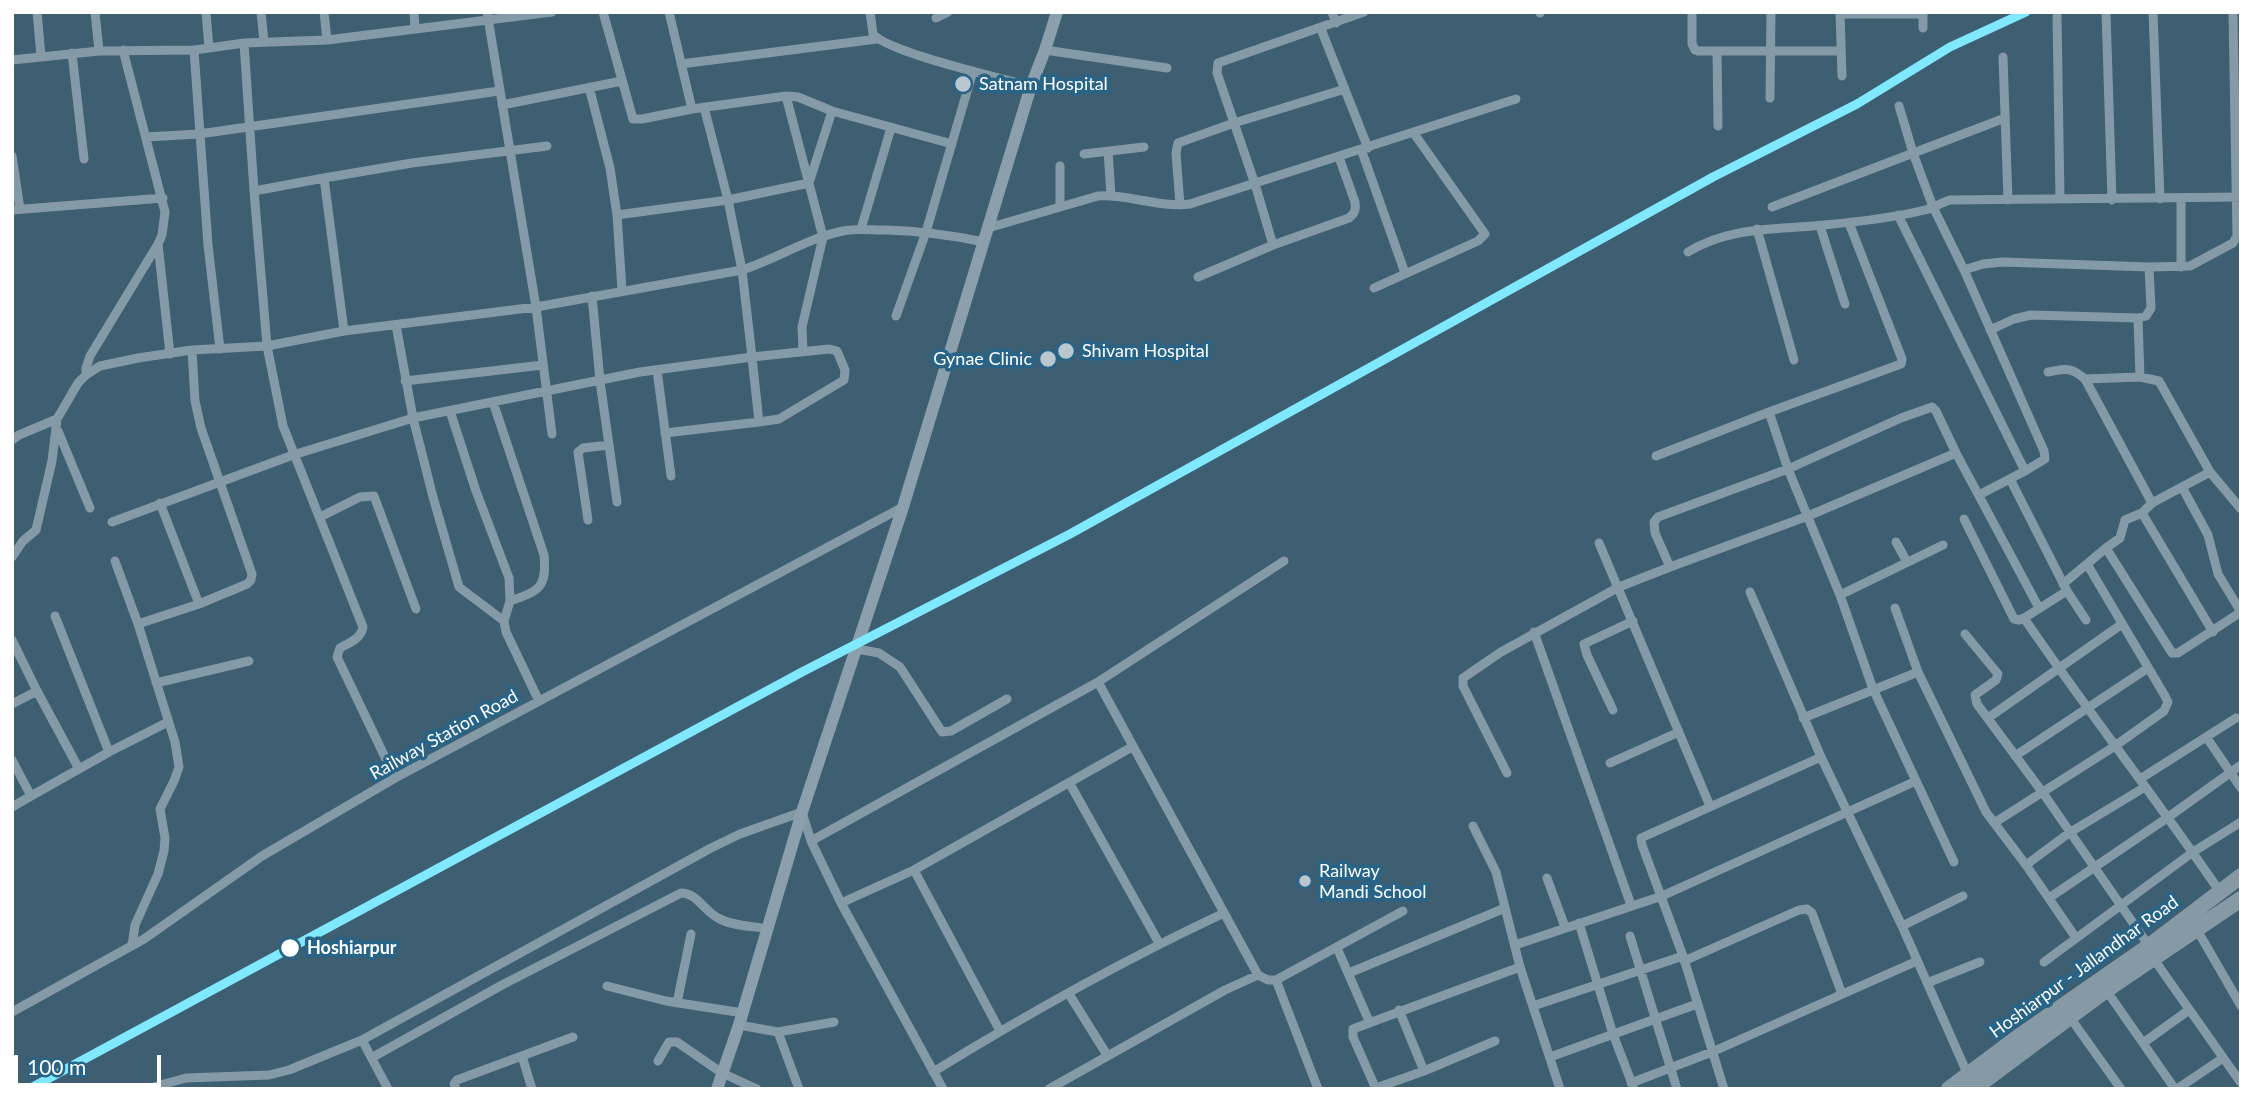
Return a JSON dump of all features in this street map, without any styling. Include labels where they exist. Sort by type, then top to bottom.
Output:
[{"type":"highway","name":"Hoshiarpur - Jallandhar Road","points":[[1949,1089],[1970,1082],[2021,1035],[2067,1012],[2151,952],[2241,876]]},
{"type":"highway","points":[[2067,1012],[2106,990],[2151,952],[2196,928],[2241,899]]},
{"type":"main road","points":[[717,1089],[741,1019],[802,812],[903,507],[1056,12]]},
{"type":"street","points":[[37,12],[41,55]]},
{"type":"street","points":[[95,12],[99,51]]},
{"type":"street","points":[[206,12],[209,47]]},
{"type":"street","points":[[261,12],[264,43]]},
{"type":"street","points":[[324,12],[327,40]]},
{"type":"street","points":[[414,12],[415,29]]},
{"type":"street","points":[[12,60],[99,51],[194,50],[244,43],[327,40],[488,16],[552,12]]},
{"type":"street","points":[[603,12],[633,119],[642,120],[692,109],[786,96],[798,97],[832,111],[952,144]]},
{"type":"street","points":[[669,12],[692,109]]},
{"type":"street","points":[[870,12],[873,34],[886,44],[1031,86]]},
{"type":"street","points":[[936,18],[948,12]]},
{"type":"street","points":[[1332,12],[1336,23]]},
{"type":"street","points":[[1273,245],[1217,73],[1218,63],[1364,12]]},
{"type":"street","points":[[1692,12],[1693,47],[1698,51],[1841,51]]},
{"type":"street","points":[[1770,98],[1771,12]]},
{"type":"street","points":[[2106,12],[2112,200]]},
{"type":"street","points":[[2153,12],[2160,199]]},
{"type":"street","points":[[1842,76],[1840,13],[1923,13],[1923,28]]},
{"type":"street","points":[[1964,270],[2003,262],[2181,267],[2195,265],[2236,241],[2239,197],[2233,13]]},
{"type":"street","points":[[488,16],[537,307],[552,434]]},
{"type":"street","points":[[2057,16],[2060,198]]},
{"type":"street","points":[[1321,29],[1345,89],[1405,273]]},
{"type":"street","points":[[681,64],[877,39]]},
{"type":"street","points":[[244,43],[267,346],[276,400],[293,455],[363,627],[357,638],[340,648],[337,657],[395,778]]},
{"type":"street","points":[[194,50],[208,245],[220,349]]},
{"type":"street","points":[[1045,50],[1167,68]]},
{"type":"street","points":[[86,375],[90,356],[158,244],[165,221],[163,198],[123,51]]},
{"type":"street","points":[[1717,51],[1718,126]]},
{"type":"street","points":[[72,53],[84,159]]},
{"type":"street","points":[[2003,57],[2008,200]]},
{"type":"street","points":[[896,316],[926,232],[973,71]]},
{"type":"street","points":[[502,104],[622,81]]},
{"type":"street","points":[[589,87],[607,151],[617,215],[622,290]]},
{"type":"street","points":[[1180,205],[1176,153],[1178,143],[1345,89]]},
{"type":"street","points":[[146,138],[199,134],[499,91]]},
{"type":"street","points":[[786,96],[823,237],[802,327],[803,352]]},
{"type":"street","points":[[988,228],[1085,198],[1111,195],[1180,205],[1190,204],[1516,99]]},
{"type":"street","points":[[1899,106],[1933,207],[1964,270],[2045,455],[2043,461],[1979,495]]},
{"type":"street","points":[[704,107],[728,200],[742,270],[759,422]]},
{"type":"street","points":[[809,183],[832,111]]},
{"type":"street","points":[[1772,207],[2005,118]]},
{"type":"street","points":[[861,229],[891,128]]},
{"type":"street","points":[[1374,288],[1478,242],[1485,234],[1413,132]]},
{"type":"street","points":[[254,191],[324,178],[547,146]]},
{"type":"street","points":[[1084,154],[1144,147]]},
{"type":"street","points":[[1108,151],[1111,195]]},
{"type":"street","points":[[12,156],[16,210],[163,198]]},
{"type":"street","points":[[1198,277],[1354,214],[1355,202],[1339,157]]},
{"type":"street","points":[[1060,166],[1060,207]]},
{"type":"street","points":[[324,178],[344,331]]},
{"type":"street","points":[[617,215],[728,200],[809,183]]},
{"type":"street","points":[[1688,252],[1727,234],[1757,229],[1849,223],[1898,215],[1950,200],[2239,197]]},
{"type":"street","points":[[2181,199],[2181,267]]},
{"type":"street","points":[[1898,215],[2025,471]]},
{"type":"street","points":[[1656,456],[1901,364],[1902,359],[1849,223]]},
{"type":"street","points":[[1820,226],[1845,304]]},
{"type":"street","points":[[12,557],[23,541],[36,530],[50,472],[57,422],[72,392],[86,375],[100,366],[192,351],[267,346],[344,331],[537,307],[742,270],[844,231],[861,229],[926,232],[984,242]]},
{"type":"street","points":[[1757,229],[1794,360]]},
{"type":"street","points":[[158,244],[170,354]]},
{"type":"street","points":[[1990,330],[2031,315],[2146,316],[2151,308],[2149,267]]},
{"type":"street","points":[[592,296],[600,381],[617,502]]},
{"type":"street","points":[[2138,318],[2140,377]]},
{"type":"street","points":[[396,325],[413,418],[459,587],[504,621]]},
{"type":"street","points":[[112,522],[293,455],[413,418],[546,390],[657,370],[829,349],[837,351],[845,370],[844,380],[779,419],[665,433]]},
{"type":"street","points":[[138,624],[199,604],[251,580],[252,574],[219,484],[199,419],[192,351]]},
{"type":"street","points":[[405,381],[543,365]]},
{"type":"street","points":[[657,370],[671,476]]},
{"type":"street","points":[[2048,372],[2076,370],[2085,379],[2152,503]]},
{"type":"street","points":[[2085,379],[2140,377],[2155,379],[2163,385],[2210,472],[2241,509]]},
{"type":"street","points":[[493,402],[544,555],[542,584],[537,590],[510,601]]},
{"type":"street","points":[[1670,567],[1655,533],[1654,522],[1658,517],[1788,469],[1929,406],[1936,411],[2039,608]]},
{"type":"street","points":[[450,411],[510,585],[510,601],[504,621],[511,645],[539,701]]},
{"type":"street","points":[[1769,412],[1788,469],[1840,595],[1873,689],[1954,862]]},
{"type":"street","points":[[12,440],[57,422]]},
{"type":"street","points":[[57,422],[90,508]]},
{"type":"street","points":[[588,520],[578,452],[583,448],[609,444]]},
{"type":"street","points":[[1507,773],[1462,682],[1467,674],[1534,632],[1619,587],[1808,516],[1956,453]]},
{"type":"street","points":[[1964,519],[2011,616],[2016,620],[2024,618],[2065,588],[2087,564],[2120,538],[2125,520],[2142,513],[2152,503],[2210,472]]},
{"type":"street","points":[[2010,480],[2065,588],[2086,620]]},
{"type":"street","points":[[2106,548],[2169,651],[2178,653],[2241,612],[2218,575],[2208,536],[2182,487]]},
{"type":"street","points":[[320,517],[360,497],[374,496],[416,609]]},
{"type":"street","points":[[160,503],[199,604]]},
{"type":"street","name":"Railway Station Road","points":[[12,1012],[132,946],[262,856],[395,778],[903,507]]},
{"type":"street","points":[[2142,513],[2213,632]]},
{"type":"street","points":[[1896,542],[1907,562]]},
{"type":"street","points":[[1600,544],[1710,806]]},
{"type":"street","points":[[1840,595],[1943,545]]},
{"type":"street","points":[[114,561],[138,624],[177,750],[179,767],[160,809],[164,851],[158,874],[135,925],[132,946]]},
{"type":"street","points":[[811,841],[1098,682],[1284,561]]},
{"type":"street","points":[[1994,823],[2115,746],[2167,707],[2165,696],[2087,564]]},
{"type":"street","points":[[1750,592],[1821,757],[1902,926],[1970,1082]]},
{"type":"street","points":[[1895,608],[1918,672],[1981,803],[2076,938]]},
{"type":"street","points":[[55,616],[109,752]]},
{"type":"street","points":[[2024,618],[2220,892]]},
{"type":"street","points":[[1613,710],[1584,644],[1633,621]]},
{"type":"street","points":[[1988,718],[2123,624]]},
{"type":"street","points":[[1534,632],[1631,905]]},
{"type":"street","points":[[1965,634],[1998,674],[1996,680],[1975,695],[1977,704],[2043,793],[2241,1083]]},
{"type":"street","points":[[12,640],[79,769]]},
{"type":"street","points":[[858,649],[879,653],[900,667],[942,732],[951,731],[1007,699]]},
{"type":"street","points":[[156,683],[249,661]]},
{"type":"street","points":[[2015,756],[2148,668]]},
{"type":"street","points":[[1804,718],[1918,672]]},
{"type":"street","points":[[1098,682],[1258,975],[1268,980],[1276,980],[1403,911]]},
{"type":"street","points":[[12,704],[37,691]]},
{"type":"street","points":[[2026,865],[2069,832],[2235,719]]},
{"type":"street","points":[[12,807],[168,722]]},
{"type":"street","points":[[1610,762],[1679,732]]},
{"type":"street","points":[[2207,738],[2241,788]]},
{"type":"street","points":[[841,903],[914,870],[1132,747]]},
{"type":"street","points":[[1724,1089],[1684,958],[1641,838],[1821,757]]},
{"type":"street","points":[[12,760],[31,796]]},
{"type":"street","points":[[2049,898],[2241,765]]},
{"type":"street","points":[[1515,945],[1661,896],[1916,781]]},
{"type":"street","points":[[1070,784],[1159,943]]},
{"type":"street","points":[[146,1089],[186,1078],[269,1075],[289,1070],[362,1040],[711,848],[740,834],[802,812],[811,841],[841,903],[943,1089]]},
{"type":"street","points":[[2044,962],[2193,852],[2241,822]]},
{"type":"street","points":[[1473,826],[1496,872],[1520,967],[1560,1089]]},
{"type":"street","points":[[914,870],[1000,1031]]},
{"type":"street","points":[[1547,878],[1565,927]]},
{"type":"street","points":[[373,1057],[502,985],[681,893],[691,895],[710,914],[721,920],[768,929]]},
{"type":"street","points":[[1902,926],[1963,896]]},
{"type":"street","points":[[1349,973],[1505,908]]},
{"type":"street","points":[[1533,1006],[1684,958],[1807,909],[1812,914],[1842,994]]},
{"type":"street","points":[[933,1072],[1000,1031],[1159,943],[1224,913]]},
{"type":"street","points":[[1578,923],[1613,1034],[1633,1086],[1917,961]]},
{"type":"street","points":[[2196,928],[2241,1006]]},
{"type":"street","points":[[677,1003],[691,934]]},
{"type":"street","points":[[1630,936],[1677,1089]]},
{"type":"street","points":[[1337,948],[1369,1021]]},
{"type":"street","points":[[1927,983],[1980,962]]},
{"type":"street","points":[[1495,1041],[1376,1088],[1352,1033],[1357,1026],[1369,1021],[1520,967]]},
{"type":"street","points":[[1049,1089],[1225,990],[1258,975]]},
{"type":"street","points":[[1276,980],[1318,1089]]},
{"type":"street","points":[[607,986],[741,1019],[778,1032],[834,1022]]},
{"type":"street","points":[[2106,990],[2176,1089],[2223,1058]]},
{"type":"street","points":[[1069,994],[1107,1055]]},
{"type":"street","points":[[1550,1057],[1697,1004]]},
{"type":"street","points":[[1399,1010],[1424,1071]]},
{"type":"street","points":[[2143,1043],[2189,1010]]},
{"type":"street","points":[[2067,1012],[2121,1089]]},
{"type":"street","points":[[778,1032],[799,1089]]},
{"type":"street","points":[[456,1089],[454,1084],[457,1080],[573,1037]]},
{"type":"street","points":[[362,1040],[388,1089]]},
{"type":"street","points":[[658,1061],[666,1045],[673,1041],[722,1073],[757,1089]]},
{"type":"street","points":[[522,1056],[532,1089]]},
{"type":"transit line","points":[[29,1089],[802,672],[1070,534],[1713,177],[1857,104],[1950,47],[2026,12]]},
{"type":"place","name":"Satnam Hospital","points":[[963,84]]},
{"type":"place","name":"Shivam Hospital","points":[[1066,351]]},
{"type":"place","name":"Gynae Clinic","points":[[1048,359]]},
{"type":"place","name":"Railway Mandi School","points":[[1305,881]]},
{"type":"place","name":"Hoshiarpur","points":[[290,948]]}]
